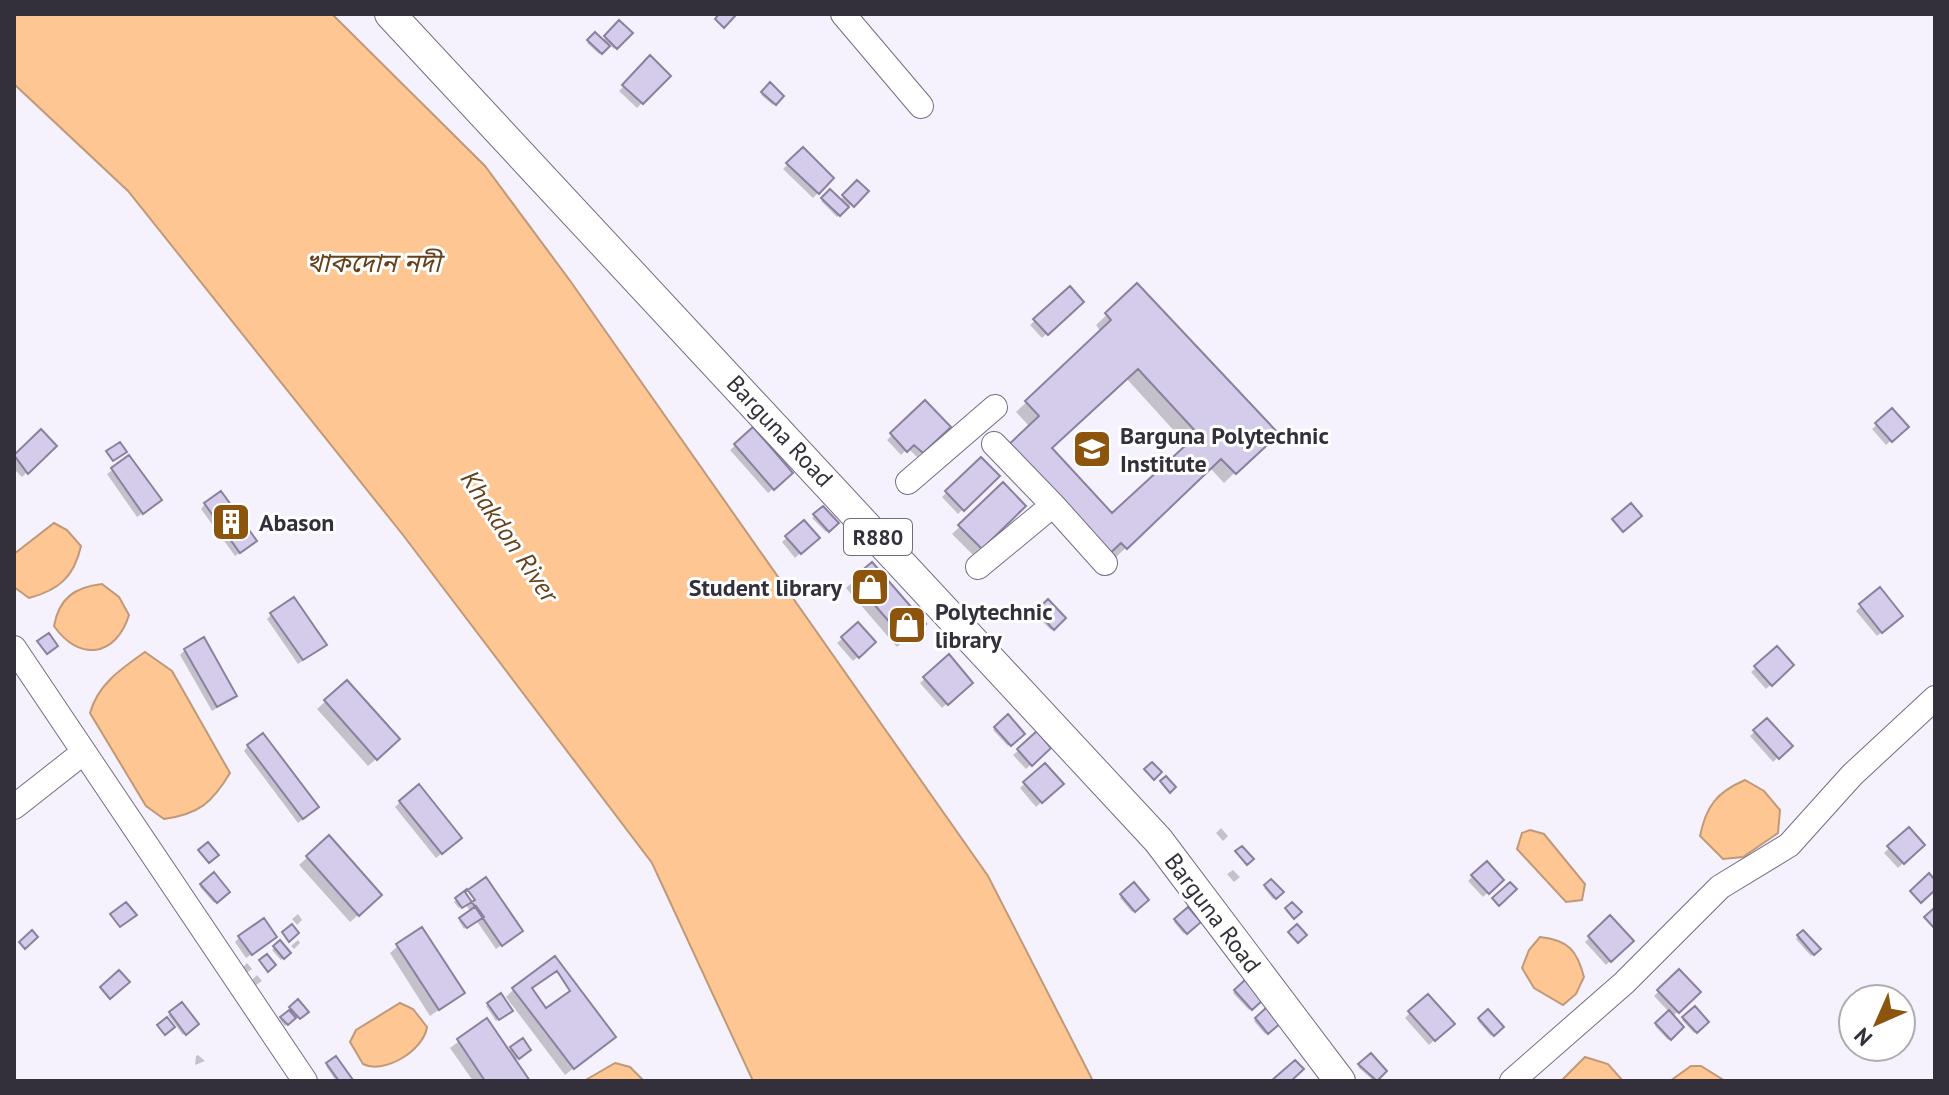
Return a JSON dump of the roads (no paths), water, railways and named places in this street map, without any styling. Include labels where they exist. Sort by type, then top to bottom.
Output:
[{"type":"main road","name":"Barguna Road","points":[[390,14],[1158,840],[1340,1081]]},
{"type":"street","points":[[843,14],[921,106]]},
{"type":"street","points":[[908,482],[995,407]]},
{"type":"street","points":[[994,444],[1105,563]]},
{"type":"street","points":[[978,567],[1053,505]]},
{"type":"street","points":[[14,648],[305,1081]]},
{"type":"street","points":[[1512,1081],[1624,983],[1720,887],[1789,845],[1852,775],[1935,698]]},
{"type":"street","points":[[14,807],[84,752]]},
{"type":"water","name":"খাকদোন নদী","points":[[14,14],[332,14],[485,166],[571,282],[988,876],[1093,1081],[753,1081],[652,863],[403,535],[128,191],[14,84]]},
{"type":"water","points":[[54,523],[67,530],[81,546],[78,557],[64,581],[49,591],[29,598],[14,587],[14,554]]},
{"type":"water","points":[[102,584],[119,597],[129,615],[115,640],[96,650],[85,649],[64,638],[54,626],[56,616],[64,601],[76,591]]},
{"type":"water","points":[[145,652],[172,671],[230,773],[217,792],[196,810],[164,819],[146,806],[90,713],[105,685]]},
{"type":"water","points":[[1745,780],[1764,791],[1780,810],[1778,833],[1743,857],[1723,859],[1700,836],[1703,825],[1714,801]]},
{"type":"water","points":[[1530,830],[1544,834],[1585,884],[1582,900],[1566,902],[1517,849],[1522,833]]},
{"type":"water","points":[[1540,937],[1558,941],[1570,948],[1581,968],[1584,977],[1576,994],[1563,1005],[1534,988],[1522,968],[1529,950]]},
{"type":"water","points":[[400,1003],[413,1009],[427,1027],[424,1036],[411,1052],[392,1063],[372,1067],[363,1064],[350,1042],[356,1030]]},
{"type":"water","points":[[1585,1057],[1608,1064],[1623,1081],[1561,1081]]},
{"type":"water","points":[[615,1063],[630,1067],[644,1081],[584,1081]]},
{"type":"water","points":[[1691,1066],[1701,1066],[1725,1081],[1670,1081]]},
{"type":"place","name":"Barguna Polytechnic Institute","points":[[1092,449]]},
{"type":"place","name":"Abason","points":[[231,522]]},
{"type":"place","name":"Student library","points":[[870,587]]},
{"type":"place","name":"Polytechnic library","points":[[907,625]]},
{"type":"water label","name":"Khakdon River","points":[[510,536]]}]
